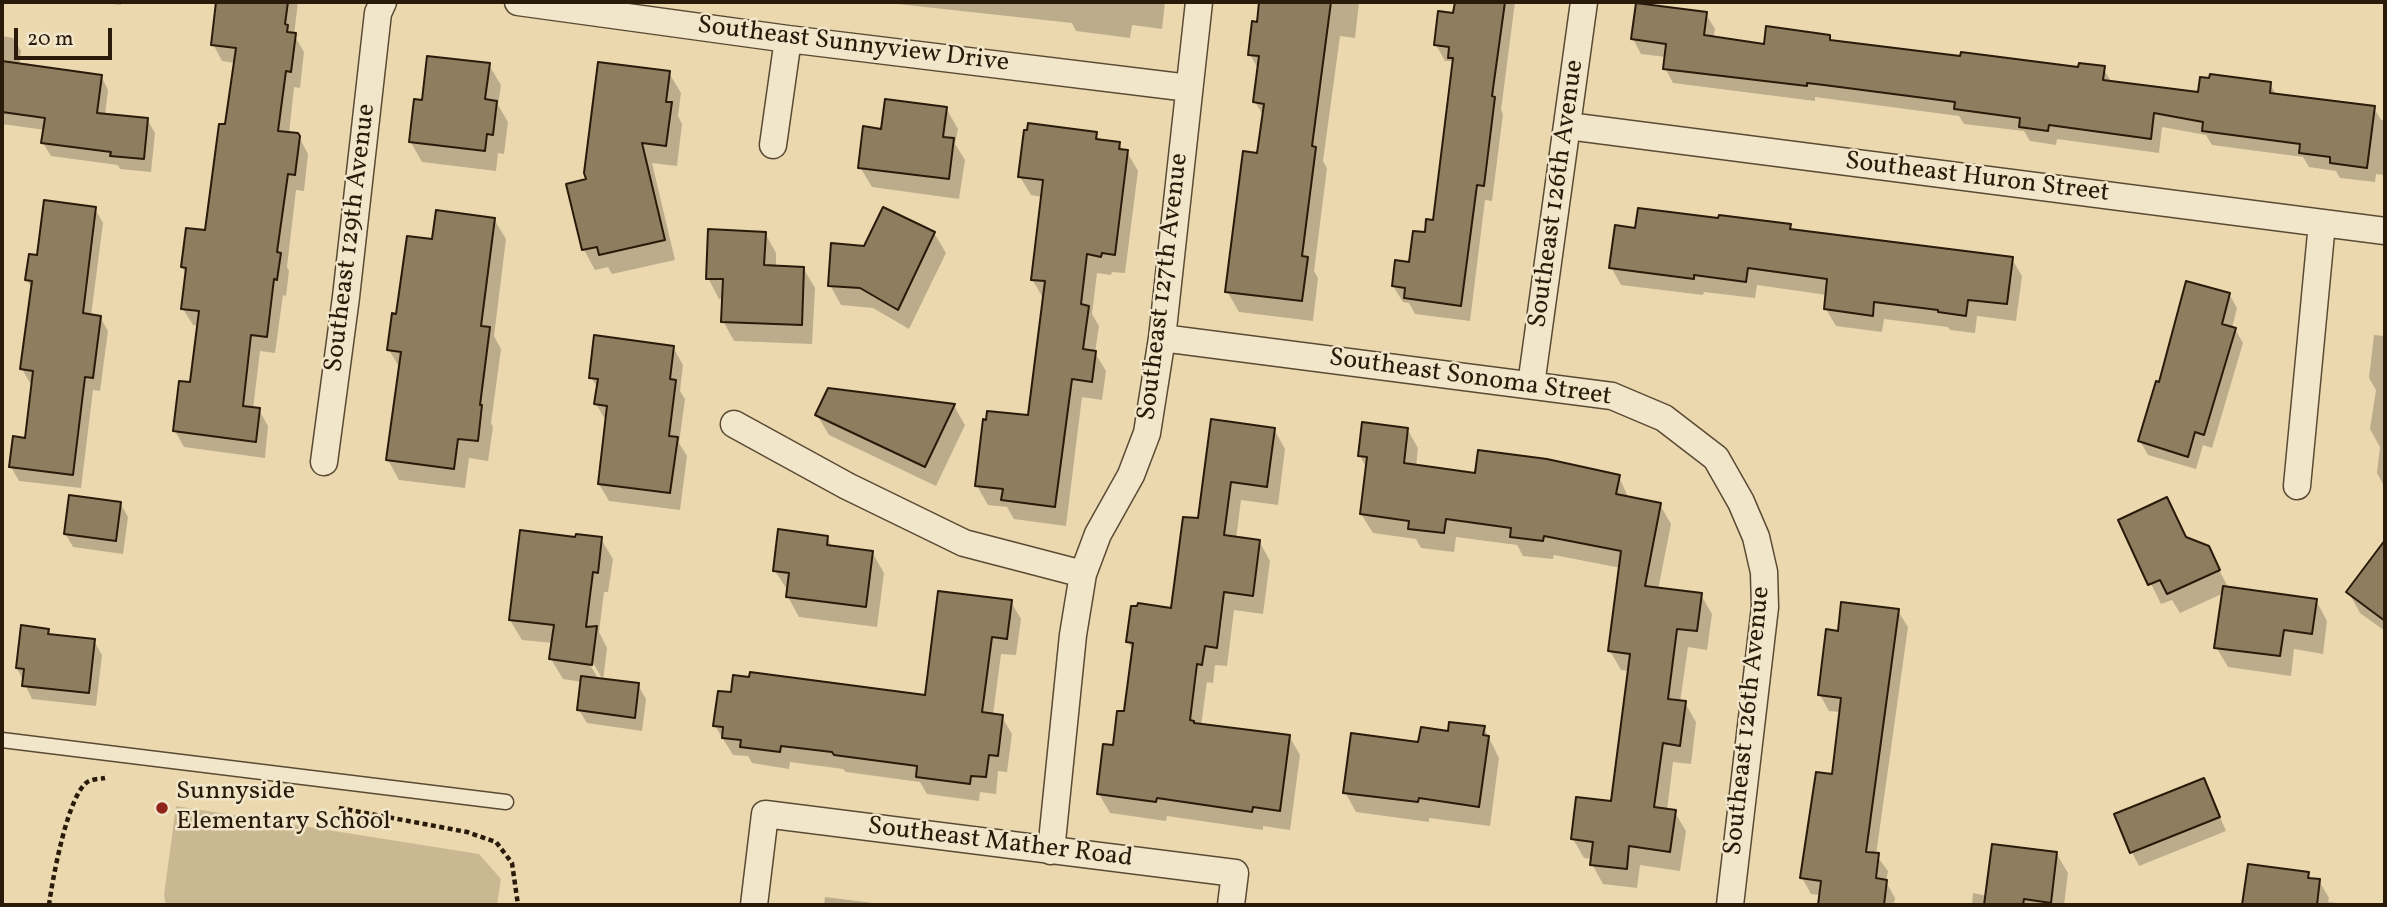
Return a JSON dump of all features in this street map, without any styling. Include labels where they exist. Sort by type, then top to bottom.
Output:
[{"type":"street","name":"Southeast Sunnyview Drive","points":[[517,2],[788,39],[1189,88]]},
{"type":"street","name":"Southeast 127th Avenue","points":[[1051,851],[1073,635],[1083,574],[1098,534],[1131,475],[1147,433],[1162,338],[1199,2]]},
{"type":"street","name":"Southeast 126th Avenue","points":[[1531,385],[1584,2]]},
{"type":"street","name":"Southeast 129th Avenue","points":[[324,462],[381,7]]},
{"type":"street","points":[[773,145],[788,39]]},
{"type":"street","name":"Southeast Huron Street","points":[[1568,126],[2385,231]]},
{"type":"street","points":[[2297,486],[2322,223]]},
{"type":"street","name":"Southeast Sonoma Street","points":[[1162,338],[1612,396],[1664,418],[1716,458],[1741,502],[1756,537]]},
{"type":"street","points":[[734,424],[847,486],[964,543],[1083,574]]},
{"type":"street","name":"Southeast 126th Avenue","points":[[1730,905],[1765,607],[1764,572],[1756,537]]},
{"type":"street","name":"Southeast Mather Road","points":[[754,905],[765,814],[1235,873],[1231,905]]},
{"type":"lane","points":[[2,740],[506,802]]},
{"type":"path","points":[[49,905],[71,807],[79,791],[88,782],[105,778]]},
{"type":"path","points":[[337,808],[467,832],[496,842],[512,863],[518,905]]},
{"type":"shaded area","points":[[176,806],[479,854],[501,879],[497,905],[166,905],[164,895]]},
{"type":"building","points":[[216,2],[288,2],[285,24],[288,25],[287,32],[296,33],[291,72],[286,71],[278,131],[298,133],[300,136],[295,175],[288,174],[277,252],[281,253],[277,280],[274,279],[267,337],[251,335],[243,406],[260,408],[256,442],[173,431],[179,381],[190,382],[199,311],[181,309],[186,268],[181,267],[186,228],[205,230],[219,124],[225,124],[236,48],[211,45]]},
{"type":"building","points":[[1259,2],[1331,2],[1312,146],[1316,147],[1302,256],[1308,257],[1302,301],[1225,292],[1243,151],[1257,153],[1264,104],[1253,102],[1259,56],[1248,55],[1252,21],[1257,22]]},
{"type":"building","points":[[1455,2],[1505,2],[1492,96],[1495,97],[1484,186],[1477,185],[1461,306],[1404,298],[1405,288],[1392,286],[1395,260],[1409,262],[1413,231],[1425,232],[1426,219],[1433,220],[1453,58],[1448,58],[1449,47],[1434,45],[1438,11],[1453,13]]},
{"type":"building","points":[[1636,3],[1707,12],[1704,35],[1764,44],[1766,26],[1830,35],[1830,40],[1960,56],[1961,52],[2078,67],[2079,63],[2105,66],[2103,80],[2198,92],[2200,77],[2209,78],[2210,74],[2271,82],[2270,93],[2375,106],[2367,168],[2330,163],[2330,157],[2299,153],[2300,144],[2202,131],[2203,122],[2154,113],[2151,139],[2049,125],[2048,131],[2019,127],[2020,118],[1954,109],[1955,102],[1807,83],[1807,86],[1663,69],[1666,44],[1631,39]]},
{"type":"building","points":[[427,56],[490,63],[485,99],[497,101],[493,135],[487,134],[485,151],[409,142],[414,99],[422,100]]},
{"type":"building","points":[[2,61],[102,75],[97,113],[148,118],[144,159],[110,156],[111,152],[41,143],[45,118],[2,112]]},
{"type":"building","points":[[598,62],[670,71],[666,102],[672,102],[666,146],[642,143],[665,240],[599,255],[597,247],[582,250],[566,184],[586,179],[584,173]]},
{"type":"building","points":[[885,99],[947,107],[943,137],[954,138],[949,179],[858,168],[863,126],[881,129]]},
{"type":"building","points":[[1028,123],[1097,132],[1096,139],[1120,142],[1119,149],[1128,150],[1115,255],[1102,253],[1101,257],[1087,254],[1081,304],[1089,306],[1083,349],[1096,351],[1092,382],[1072,379],[1055,507],[1001,500],[1003,489],[975,486],[983,419],[986,420],[987,411],[1028,415],[1045,281],[1031,280],[1043,180],[1018,177],[1024,130],[1027,130]]},
{"type":"building","points":[[44,200],[96,207],[83,313],[101,316],[93,378],[85,377],[73,475],[9,467],[13,436],[25,438],[33,371],[20,369],[32,281],[25,280],[29,254],[37,255]]},
{"type":"building","points":[[883,207],[935,232],[898,310],[860,288],[828,286],[831,243],[864,246]]},
{"type":"building","points":[[1638,208],[1791,224],[1790,229],[2013,257],[2007,304],[1968,300],[1966,316],[1874,302],[1873,316],[1824,309],[1827,279],[1748,268],[1746,282],[1694,275],[1694,279],[1609,268],[1615,225],[1635,228]]},
{"type":"building","points":[[436,210],[495,218],[481,326],[490,327],[478,441],[458,439],[454,469],[386,460],[401,352],[387,350],[392,313],[396,314],[407,236],[432,239]]},
{"type":"building","points":[[708,229],[766,232],[764,265],[804,267],[802,325],[721,322],[723,279],[706,279]]},
{"type":"building","points":[[2186,281],[2230,293],[2222,324],[2236,328],[2204,435],[2195,432],[2188,457],[2138,441],[2156,381],[2159,382]]},
{"type":"building","points":[[594,335],[674,346],[670,379],[676,380],[669,436],[678,437],[670,493],[598,484],[607,406],[594,404],[598,379],[589,378]]},
{"type":"building","points":[[828,388],[955,404],[925,467],[815,415]]},
{"type":"building","points":[[1211,419],[1275,428],[1267,487],[1231,482],[1224,535],[1260,540],[1253,596],[1224,592],[1217,648],[1205,646],[1202,665],[1197,664],[1190,720],[1194,723],[1290,735],[1280,811],[1253,807],[1252,812],[1157,798],[1156,802],[1097,794],[1103,744],[1113,745],[1117,711],[1124,711],[1133,643],[1126,642],[1131,606],[1137,606],[1138,603],[1171,608],[1183,517],[1198,518]]},
{"type":"building","points":[[1362,422],[1408,428],[1404,463],[1475,473],[1478,450],[1547,459],[1620,475],[1616,494],[1661,503],[1645,586],[1702,593],[1697,631],[1677,629],[1668,699],[1686,701],[1680,746],[1663,743],[1654,807],[1676,810],[1670,852],[1629,846],[1627,869],[1590,865],[1593,842],[1571,839],[1576,797],[1611,801],[1630,654],[1608,651],[1621,551],[1544,536],[1543,541],[1510,537],[1511,528],[1446,519],[1444,533],[1408,529],[1409,521],[1360,514],[1367,457],[1358,456]]},
{"type":"building","points":[[69,495],[121,502],[116,541],[64,534]]},
{"type":"building","points":[[2167,497],[2186,537],[2209,546],[2220,570],[2167,594],[2160,580],[2148,585],[2118,520]]},
{"type":"building","points":[[778,529],[828,536],[827,545],[873,551],[866,607],[786,597],[789,573],[773,571]]},
{"type":"building","points":[[520,530],[575,537],[576,534],[602,537],[598,573],[593,572],[586,627],[597,626],[592,665],[549,659],[554,625],[509,620]]},
{"type":"building","points":[[2385,540],[2385,621],[2346,592]]},
{"type":"building","points":[[2223,586],[2317,599],[2312,634],[2284,630],[2280,656],[2214,648]]},
{"type":"building","points":[[938,591],[1012,600],[1007,639],[992,637],[982,712],[1003,715],[998,756],[989,755],[986,777],[971,776],[970,784],[916,777],[917,766],[834,755],[832,752],[781,746],[780,752],[740,747],[741,740],[722,738],[723,727],[713,726],[718,691],[731,692],[733,675],[749,677],[750,672],[925,695]]},
{"type":"building","points":[[1841,602],[1899,609],[1866,852],[1879,853],[1876,878],[1887,880],[1884,905],[1818,905],[1821,881],[1800,878],[1816,772],[1832,774],[1841,698],[1818,695],[1826,629],[1838,631]]},
{"type":"building","points":[[21,625],[49,629],[48,634],[95,639],[89,693],[22,686],[24,669],[16,668]]},
{"type":"building","points":[[581,676],[639,683],[635,718],[577,710]]},
{"type":"building","points":[[1449,722],[1485,726],[1483,735],[1489,736],[1479,807],[1419,798],[1418,802],[1343,793],[1351,733],[1418,742],[1421,727],[1448,731]]},
{"type":"building","points":[[2204,778],[2220,817],[2130,853],[2114,814]]},
{"type":"building","points":[[1992,844],[2057,852],[2051,903],[2024,899],[2023,905],[1984,905]]},
{"type":"building","points":[[2248,864],[2309,872],[2308,878],[2320,879],[2317,905],[2242,905]]},
{"type":"place","name":"Sunnyside Elementary School","points":[[162,808]]}]
